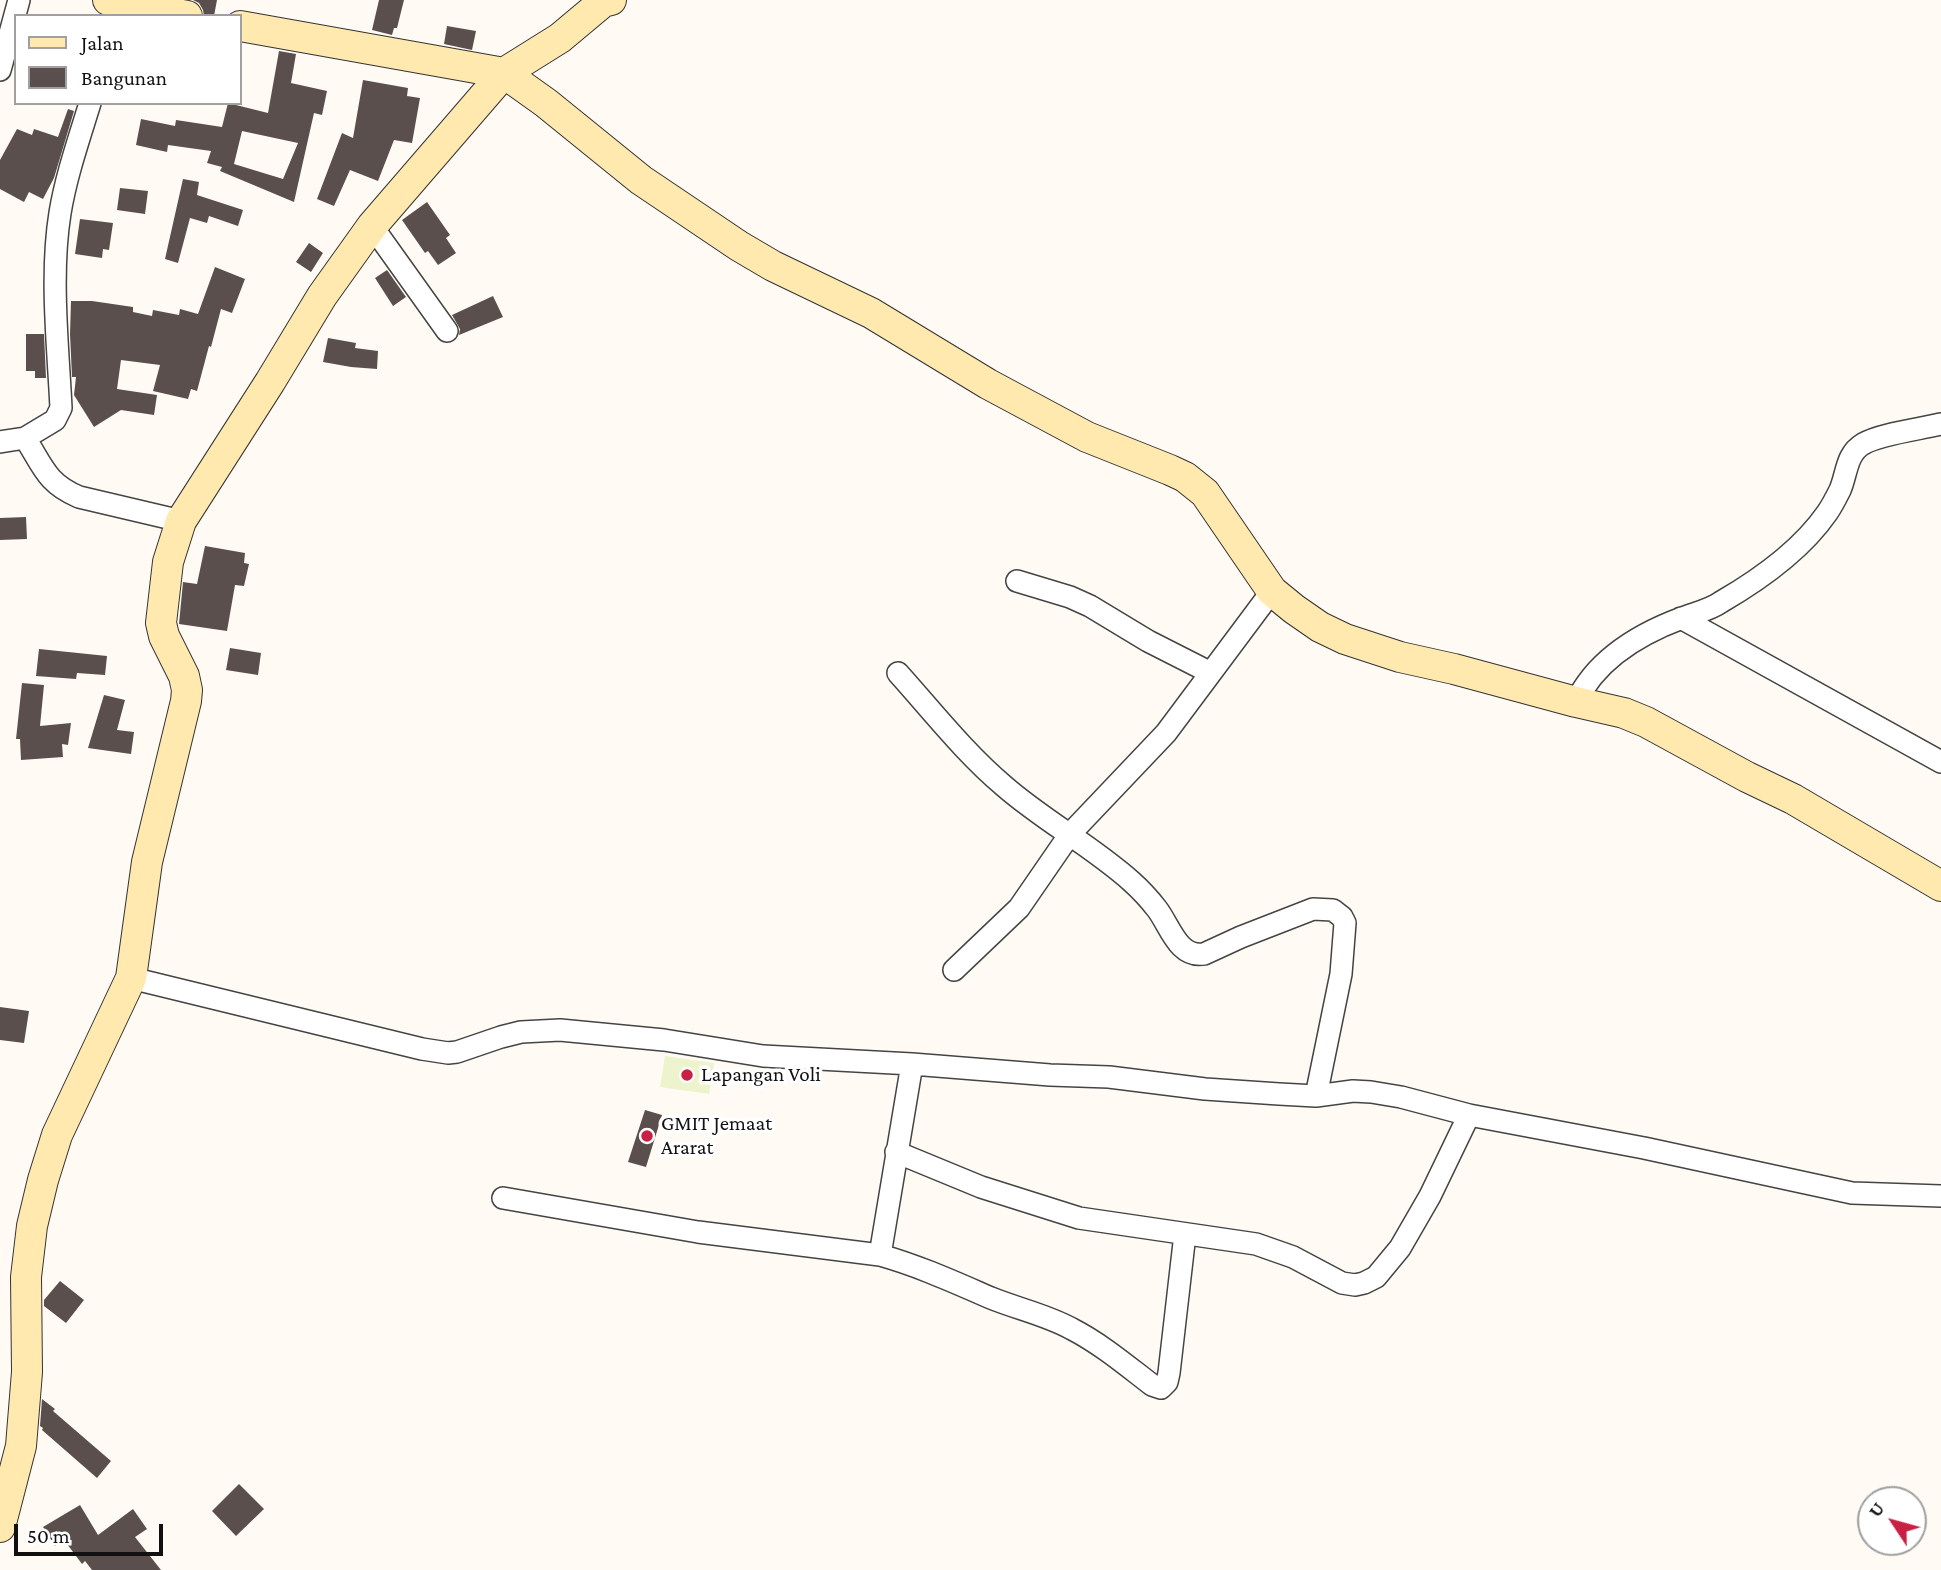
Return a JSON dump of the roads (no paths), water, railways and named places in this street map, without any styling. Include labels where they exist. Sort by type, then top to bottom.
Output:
[{"type":"street","points":[[0,1527],[21,1446],[27,1372],[26,1277],[32,1226],[57,1135],[131,978],[148,862],[186,701],[184,676],[164,636],[161,623],[168,562],[181,521],[322,296],[372,226],[504,73],[561,38],[606,1]]},
{"type":"street","points":[[117,6],[173,14]]},
{"type":"street","points":[[0,70],[14,18]]},
{"type":"street","points":[[242,26],[504,73],[546,103],[641,180],[750,253],[871,313],[988,384],[1076,431],[1185,478],[1205,493],[1272,590],[1320,627],[1345,639],[1400,657],[1624,713],[1646,722],[1793,799],[1941,886]]},
{"type":"street","points":[[0,442],[25,438],[55,420],[61,408],[55,278],[60,214],[68,176],[89,105]]},
{"type":"street","points":[[372,226],[447,331]]},
{"type":"street","points":[[1576,702],[1584,684],[1622,649],[1660,626],[1718,604],[1769,571],[1815,529],[1829,511],[1841,488],[1849,460],[1863,444],[1874,439],[1941,424]]},
{"type":"street","points":[[25,438],[47,476],[57,487],[79,497],[181,521]]},
{"type":"street","points":[[1017,581],[1080,601],[1209,672]]},
{"type":"street","points":[[954,970],[1020,908],[1070,834],[1166,733],[1272,590]]},
{"type":"street","points":[[1681,618],[1941,762]]},
{"type":"street","points":[[898,673],[974,758],[1003,786],[1131,881],[1158,911],[1180,946],[1193,953],[1204,954],[1313,909],[1329,909],[1340,914],[1345,923],[1341,974],[1316,1096]]},
{"type":"street","points":[[131,978],[439,1052],[457,1052],[521,1032],[560,1030],[664,1040],[762,1056],[1109,1077],[1205,1089],[1316,1096],[1353,1091],[1371,1092],[1469,1115],[1644,1148],[1852,1193],[1941,1196]]},
{"type":"street","points":[[880,1255],[912,1064]]},
{"type":"street","points":[[896,1152],[981,1187],[1079,1217],[1256,1244],[1293,1256],[1342,1283],[1355,1285],[1376,1277],[1400,1248],[1430,1196],[1469,1115]]},
{"type":"street","points":[[503,1198],[698,1232],[880,1255],[906,1262],[1070,1327],[1099,1344],[1152,1385],[1161,1388],[1167,1382],[1169,1373],[1185,1234]]},
{"type":"place","name":"Lapangan Voli","points":[[687,1075]]},
{"type":"place","name":"GMIT Jemaat Ararat","points":[[647,1136]]}]
